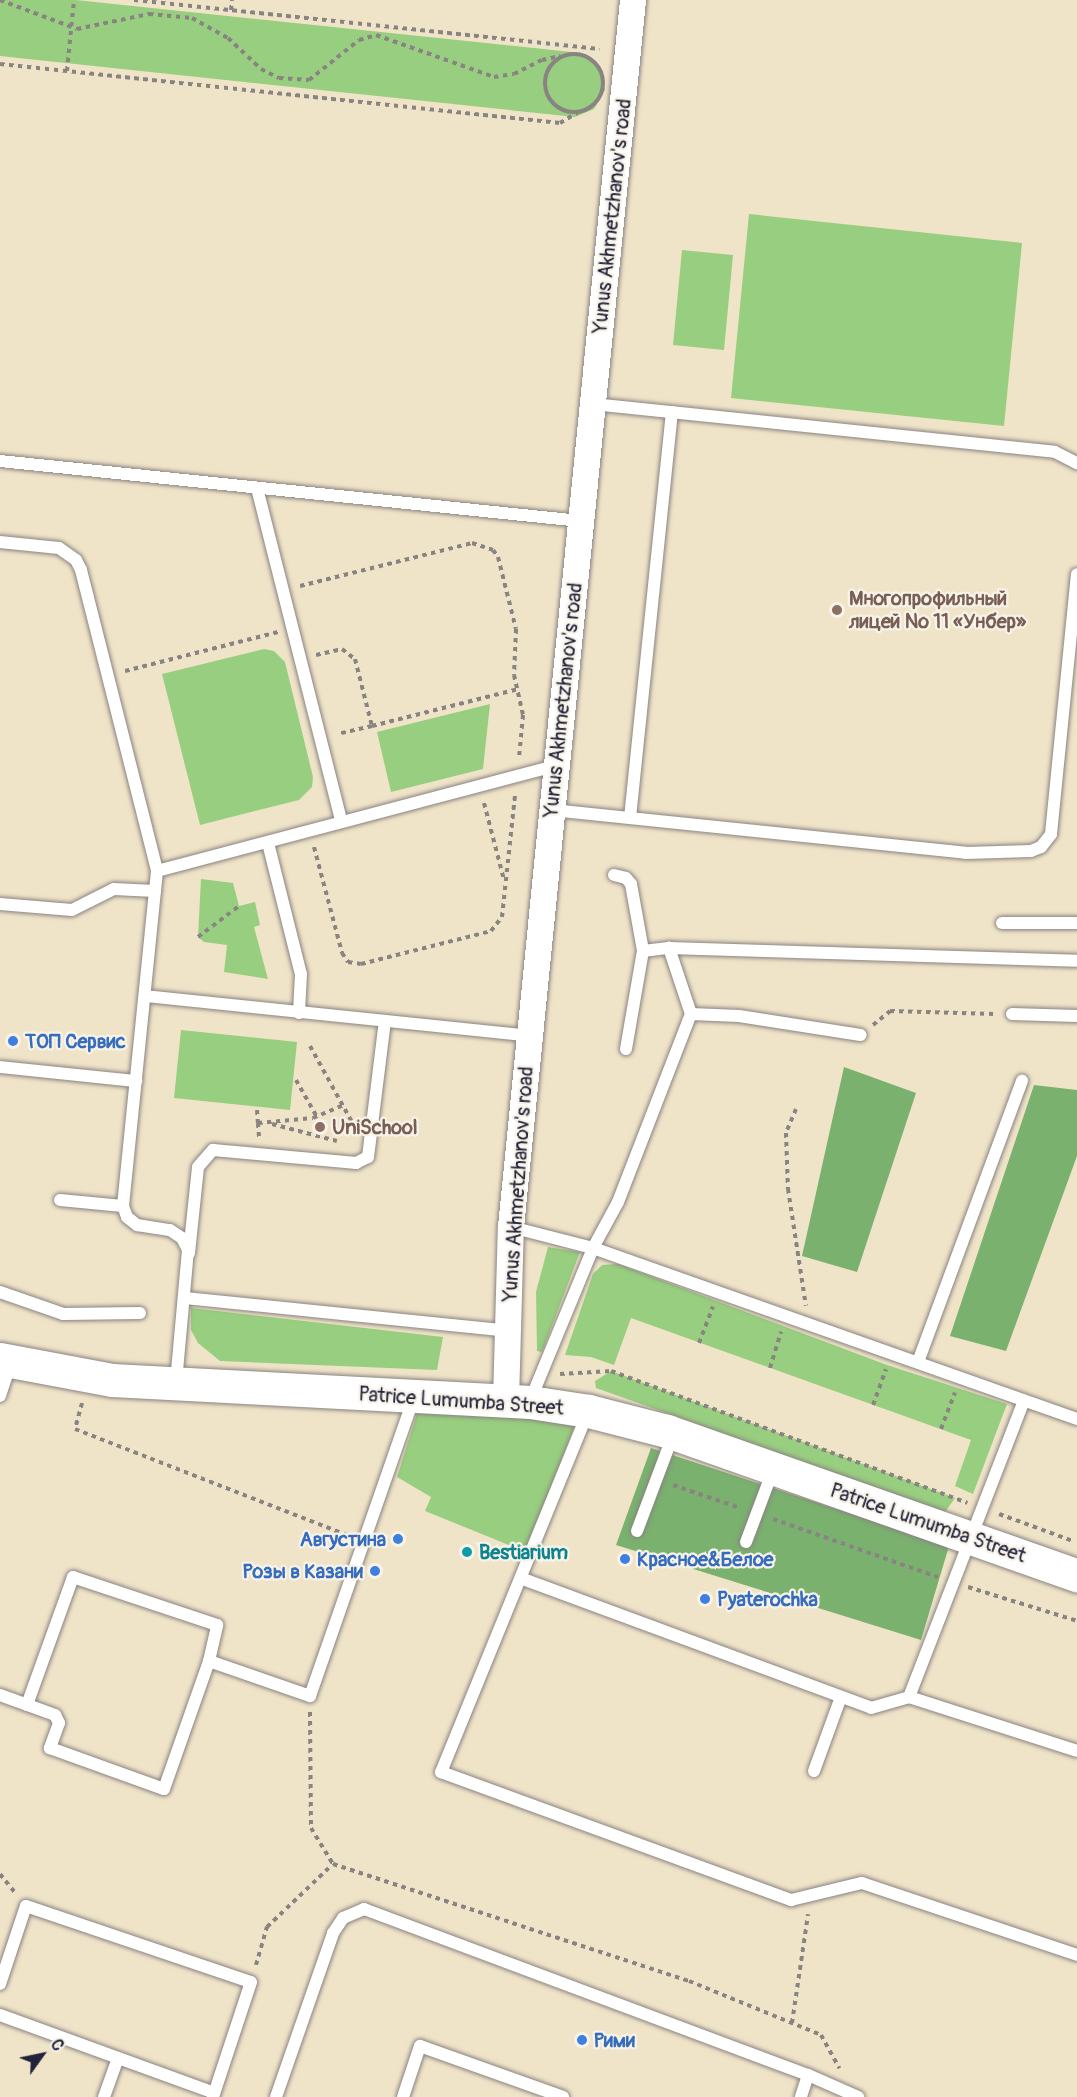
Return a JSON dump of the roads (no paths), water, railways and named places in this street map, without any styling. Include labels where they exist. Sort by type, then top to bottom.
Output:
[{"type":"street","name":"Yunus Akhmetzhanov's road","points":[[518,1401],[508,1331],[511,1227],[633,0]]},
{"type":"street","name":"Patrice Lumumba Street","points":[[5,1361],[112,1380],[518,1401],[589,1411],[673,1434],[1077,1575]]},
{"type":"lane","points":[[593,404],[1055,452],[1077,463]]},
{"type":"lane","points":[[630,818],[672,412]]},
{"type":"lane","points":[[0,461],[581,521]]},
{"type":"lane","points":[[257,488],[341,820]]},
{"type":"lane","points":[[0,542],[59,548],[76,561],[81,570],[157,871],[123,1206],[127,1217],[137,1225],[176,1233],[186,1244],[189,1260]]},
{"type":"lane","points":[[552,810],[966,853],[1031,851],[1041,847],[1051,834],[1077,574]]},
{"type":"lane","points":[[157,871],[310,832],[318,825],[557,765]]},
{"type":"lane","points":[[268,843],[301,974],[299,1012]]},
{"type":"lane","points":[[614,875],[626,878],[632,884],[643,951],[626,1049]]},
{"type":"lane","points":[[0,904],[72,910],[114,889],[155,891]]},
{"type":"lane","points":[[1002,923],[1077,923]]},
{"type":"lane","points":[[643,951],[669,948],[1077,961]]},
{"type":"lane","points":[[518,1401],[618,1202],[691,1014],[669,948]]},
{"type":"lane","points":[[145,996],[530,1036]]},
{"type":"lane","points":[[691,1014],[739,1016],[861,1035]]},
{"type":"lane","points":[[1012,1014],[1077,1016]]},
{"type":"lane","points":[[176,1384],[198,1167],[208,1153],[220,1149],[356,1163],[370,1155],[385,1021]]},
{"type":"lane","points":[[0,1067],[136,1081]]},
{"type":"lane","points":[[918,1362],[1022,1081]]},
{"type":"lane","points":[[60,1200],[123,1206]]},
{"type":"lane","points":[[511,1227],[593,1248],[1077,1419]]},
{"type":"lane","points":[[0,1292],[63,1314],[140,1313]]},
{"type":"lane","points":[[185,1298],[508,1331]]},
{"type":"lane","points":[[0,1396],[5,1361]]},
{"type":"lane","points":[[209,1661],[310,1696],[414,1396]]},
{"type":"lane","points":[[909,1697],[1024,1400]]},
{"type":"lane","points":[[589,1411],[523,1579],[441,1772],[791,1900],[862,1883],[1077,1955]]},
{"type":"lane","points":[[636,1531],[673,1434]]},
{"type":"lane","points":[[746,1542],[773,1468]]},
{"type":"lane","points":[[0,1695],[27,1705],[55,1715],[59,1723],[50,1748],[164,1789],[209,1661],[217,1625],[74,1577],[27,1705]]},
{"type":"lane","points":[[523,1579],[871,1708],[909,1697],[1077,1750]]},
{"type":"lane","points":[[814,1771],[841,1697]]},
{"type":"lane","points":[[0,1984],[26,1906],[252,1982],[213,2095],[0,2015]]},
{"type":"lane","points":[[276,2097],[333,1932],[343,1918],[364,1909],[808,2075],[855,2096]]},
{"type":"lane","points":[[404,2097],[420,2046],[563,2097]]},
{"type":"lane","points":[[104,2097],[118,2058]]},
{"type":"lane","points":[[801,2097],[808,2075]]},
{"type":"place","name":"Многопрофильный лицей № 11 «Унбер»","points":[[837,610]]},
{"type":"place","name":"ТОП Сервис","points":[[13,1041]]},
{"type":"place","name":"UniSchool","points":[[320,1127]]},
{"type":"place","name":"Августина","points":[[398,1539]]},
{"type":"place","name":"Bestiarium","points":[[467,1552]]},
{"type":"place","name":"Красное&Белое","points":[[625,1559]]},
{"type":"place","name":"Розы в Казани","points":[[375,1571]]},
{"type":"place","name":"Pyaterochka","points":[[705,1599]]},
{"type":"place","name":"Рими","points":[[582,2040]]}]
